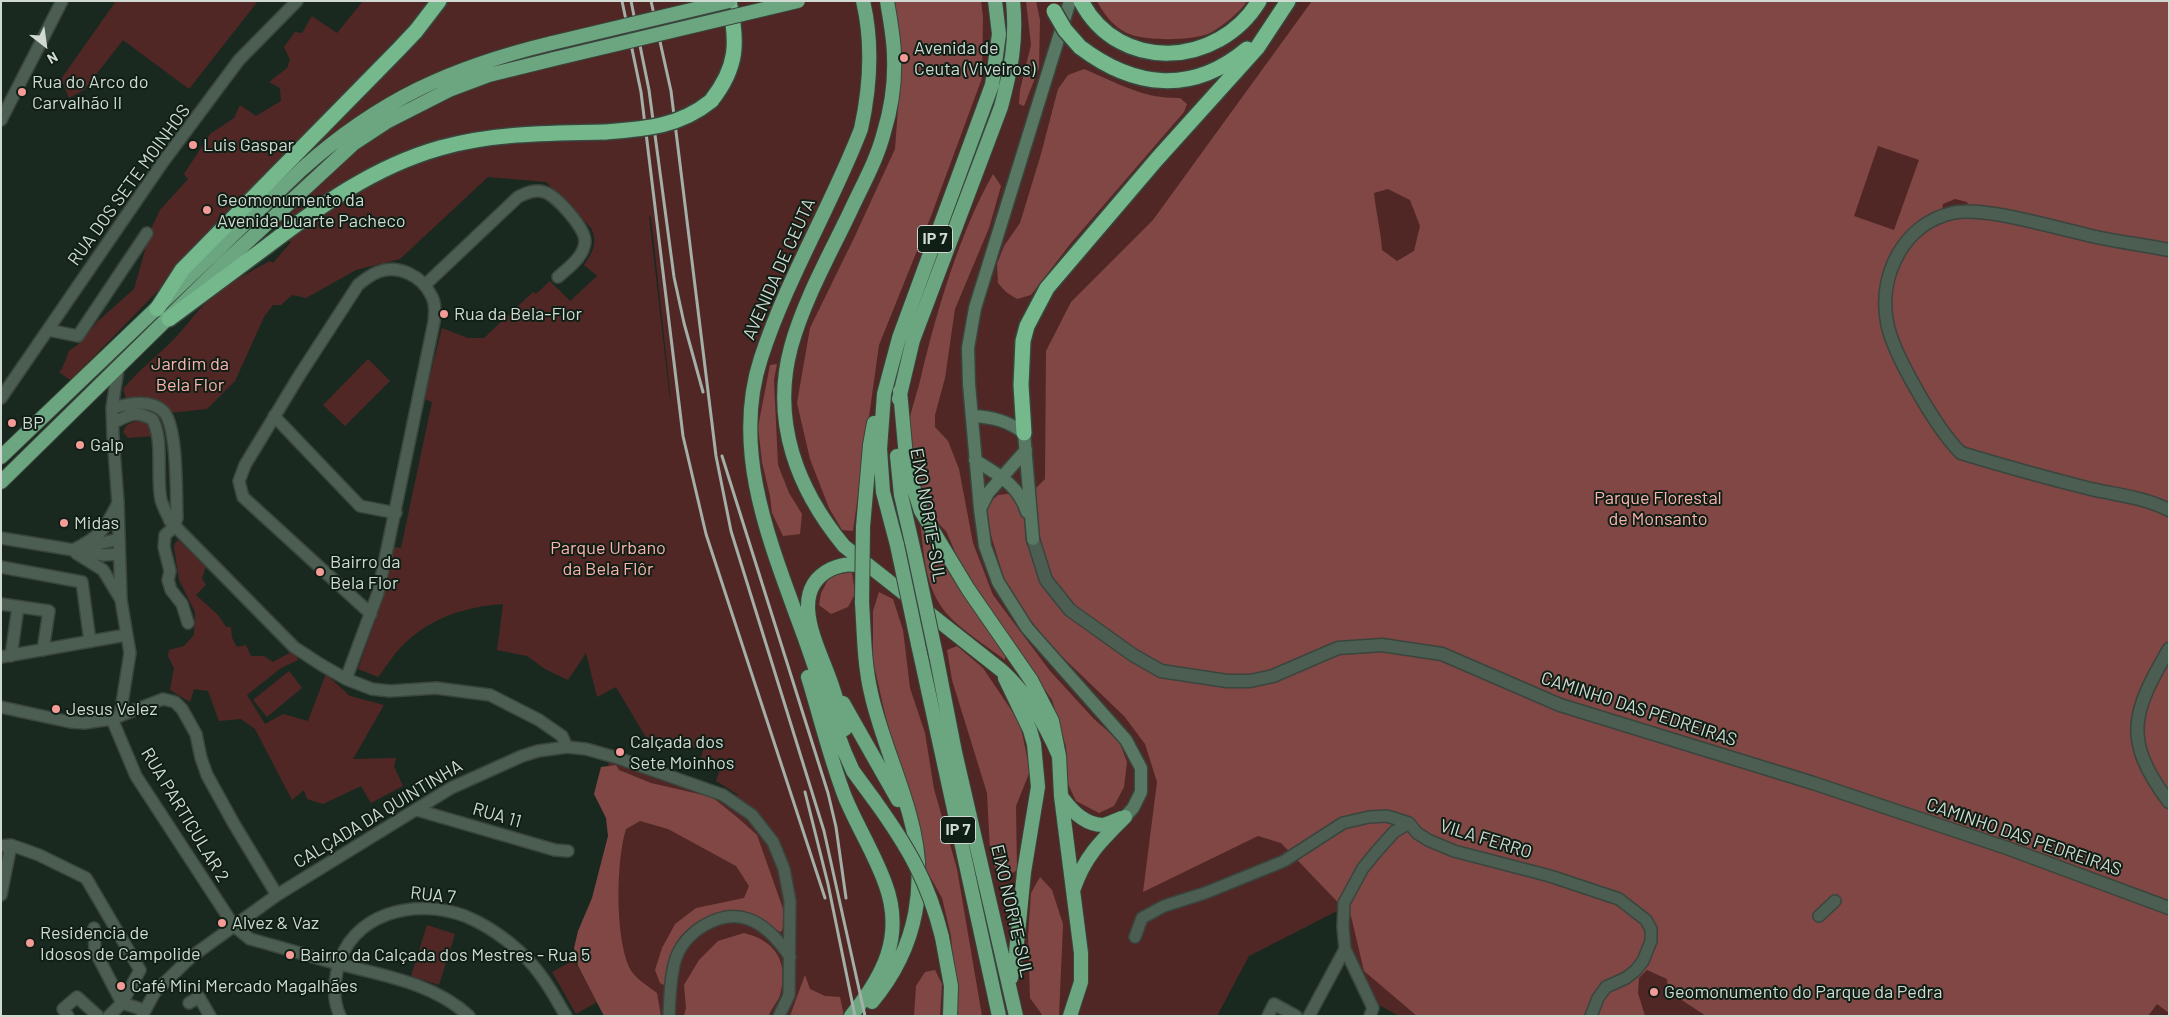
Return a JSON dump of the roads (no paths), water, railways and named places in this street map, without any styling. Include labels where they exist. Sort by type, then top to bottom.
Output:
[{"type":"highway","points":[[157,308],[182,270],[398,50],[422,24],[439,1]]},
{"type":"highway","points":[[1,457],[314,159],[374,113],[411,91],[489,59],[729,1],[734,28],[734,52],[724,81],[711,101],[690,116],[668,124],[605,132],[501,136],[441,148],[401,162],[364,179],[332,198],[169,319]]},
{"type":"highway","points":[[1,482],[222,265],[314,178],[343,152],[370,132],[422,102],[468,82],[519,67],[798,1]]},
{"type":"highway","name":"AVENIDA DE CEUTA","points":[[775,555],[759,501],[753,472],[750,434],[752,395],[760,359],[781,304],[852,153],[861,129],[867,101],[870,49],[864,1]]},
{"type":"highway","points":[[887,1],[894,58],[890,108],[874,162],[802,313],[786,367],[784,411],[787,434],[806,490],[844,546],[1020,687],[1046,728],[1059,756]]},
{"type":"highway","name":"EIXO NORTE-SUL","points":[[996,1],[999,34],[992,85],[899,338],[884,394],[880,449],[883,492],[897,545],[999,1016]]},
{"type":"highway","name":"EIXO NORTE-SUL","points":[[1012,1],[1015,29],[1012,63],[1001,107],[913,340],[900,391],[896,429],[898,474],[955,752],[1016,1016]]},
{"type":"highway","points":[[1083,5],[1102,27],[1125,44],[1150,52],[1182,52],[1198,50],[1213,44],[1227,35],[1250,15],[1260,1]]},
{"type":"highway","points":[[1052,6],[1065,30],[1080,46],[1115,69],[1143,79],[1168,82],[1183,80],[1212,70],[1238,56],[1260,36],[1288,2]]},
{"type":"highway","points":[[1024,434],[1021,385],[1023,341],[1027,326],[1047,288],[1157,159],[1257,48],[1288,2]]},
{"type":"highway","points":[[852,153],[874,162]]},
{"type":"highway","points":[[781,304],[802,313]]},
{"type":"highway","points":[[900,391],[906,468],[921,511],[968,588],[1016,657],[1052,720],[1059,756],[1060,796],[1081,953],[1081,982],[1070,1016]]},
{"type":"highway","points":[[858,1016],[892,977],[908,943],[915,919],[919,875],[914,831],[871,693],[865,654],[862,602],[863,527],[873,425],[884,394]]},
{"type":"highway","points":[[775,555],[853,771],[916,862],[929,893],[942,937],[951,986],[950,1016]]},
{"type":"highway","points":[[775,555],[804,662],[841,786],[879,868],[890,898],[892,930],[884,965],[871,990],[851,1016]]},
{"type":"highway","points":[[874,570],[853,564],[837,567],[822,575],[812,589],[808,601],[808,616],[845,729],[875,801]]},
{"type":"highway","points":[[1001,670],[1030,730],[1034,744],[1038,788],[1024,872],[1016,953],[1010,984]]},
{"type":"highway","points":[[831,683],[886,776],[914,831]]},
{"type":"highway","points":[[1060,796],[1069,808],[1086,820],[1103,825],[1125,817]]},
{"type":"highway","points":[[1073,892],[1081,868],[1093,850],[1125,817]]},
{"type":"main road","points":[[1070,1],[975,308],[968,348],[969,384],[985,546],[998,582],[1027,628],[1126,740],[1141,768],[1141,792],[1133,808],[1125,817]]},
{"type":"main road","points":[[972,416],[992,417],[1012,424],[1024,434],[1033,539]]},
{"type":"main road","points":[[980,509],[988,493],[1026,450]]},
{"type":"main road","points":[[975,460],[1016,488],[1022,498],[1033,539]]},
{"type":"street","points":[[1,120],[62,1]]},
{"type":"street","name":"RUA DOS SETE MOINHOS","points":[[1,398],[163,162],[239,60],[297,1]]},
{"type":"street","points":[[425,285],[518,197],[530,192],[544,192],[554,198],[583,229],[586,242],[580,256],[558,277]]},
{"type":"street","points":[[2169,250],[1984,213],[1953,212],[1922,225],[1905,241],[1893,264],[1884,300],[1887,323],[1894,347],[1928,409],[1952,445],[1961,453],[2033,475],[2108,493],[2138,498],[2169,510]]},
{"type":"street","points":[[48,330],[78,336],[147,233]]},
{"type":"street","points":[[346,679],[371,614],[378,593],[434,322],[435,309],[432,296],[425,285],[403,271],[391,270],[380,271],[369,276],[358,285],[274,416],[245,465],[239,481],[243,497],[371,614]]},
{"type":"street","points":[[116,718],[130,653],[121,600],[118,503],[112,423],[112,408],[118,369]]},
{"type":"street","points":[[112,408],[132,404],[149,405],[161,410],[167,418],[173,438],[177,518],[174,527],[165,535],[164,547],[170,571],[168,580],[171,590],[182,604],[188,623]]},
{"type":"street","points":[[112,423],[133,414],[141,413],[152,419],[156,425],[158,436],[161,500],[174,527],[294,647],[346,679],[372,689],[390,691],[436,688],[490,695],[539,720],[562,736],[567,747]]},
{"type":"street","points":[[274,416],[360,506],[396,512]]},
{"type":"street","points":[[73,550],[94,539],[102,532],[118,503]]},
{"type":"street","points":[[1,538],[104,556],[119,554]]},
{"type":"street","points":[[73,550],[119,539]]},
{"type":"street","name":"CAMINHO DAS PEDREIRAS","points":[[1033,539],[1046,580],[1070,610],[1133,655],[1161,671],[1227,681],[1250,681],[1273,676],[1338,648],[1382,645],[1442,654],[1560,705],[1859,799],[2007,848],[2169,908]]},
{"type":"street","points":[[73,550],[103,570],[121,600]]},
{"type":"street","points":[[1,567],[82,582],[90,642]]},
{"type":"street","points":[[1,604],[49,611],[43,650]]},
{"type":"street","points":[[18,607],[6,656],[126,635]]},
{"type":"street","points":[[2169,649],[2143,699],[2136,729],[2138,742],[2153,780],[2169,802]]},
{"type":"street","points":[[1,707],[70,722],[94,722],[116,718],[163,699],[172,700],[179,706],[199,740],[201,758],[208,775],[234,824],[277,895]]},
{"type":"street","name":"RUA PARTICULAR 2","points":[[116,718],[136,776],[234,926]]},
{"type":"street","name":"CALÇADA DA QUINTINHA","points":[[143,1013],[155,992],[191,957],[277,895],[451,788],[498,766],[538,751],[567,747],[586,749],[618,758],[723,795],[752,815],[773,842],[784,869],[790,901],[789,995],[779,1016]]},
{"type":"street","name":"RUA 11","points":[[417,810],[556,850],[568,851]]},
{"type":"street","name":"VILA FERRO","points":[[1135,937],[1142,918],[1164,906],[1205,893],[1284,861],[1343,823],[1387,816],[1409,823],[1417,833],[1428,840],[1454,851],[1550,876],[1619,900],[1646,920],[1651,929],[1651,941],[1646,956],[1636,970],[1626,978],[1606,987],[1598,998],[1591,1016]]},
{"type":"street","points":[[1370,1016],[1373,1008],[1345,950],[1343,927],[1344,903],[1363,868],[1394,832],[1409,823]]},
{"type":"street","points":[[1,894],[6,846],[39,855],[86,878],[140,970],[122,1003],[109,1016]]},
{"type":"street","points":[[1819,916],[1834,901]]},
{"type":"street","name":"RUA 7","points":[[340,1016],[333,995],[338,964],[345,948],[363,926],[380,916],[400,909],[425,908],[466,917],[510,944],[542,976],[566,1016]]},
{"type":"street","points":[[669,1016],[676,957],[688,937],[704,924],[724,918],[747,918],[767,930],[782,945],[790,957]]},
{"type":"street","points":[[234,926],[250,939],[408,982],[435,992],[455,1003],[469,1016]]},
{"type":"street","points":[[94,928],[95,951],[122,1003],[143,1013]]},
{"type":"street","points":[[1309,1016],[1345,950]]},
{"type":"street","points":[[68,1016],[63,1009],[77,997],[98,1016]]},
{"type":"street","points":[[189,1002],[199,997],[210,1016]]},
{"type":"street","points":[[1268,1016],[1274,1004],[1296,1016]]},
{"type":"railway","points":[[622,1],[641,92],[683,436],[706,534],[825,898]]},
{"type":"railway","points":[[631,1],[649,90],[674,277],[684,323],[703,392]]},
{"type":"railway","points":[[651,1],[671,91],[716,456],[731,531],[824,831],[865,1016]]},
{"type":"railway","points":[[722,456],[828,793],[836,827],[846,898]]},
{"type":"railway","points":[[805,792],[828,884],[855,1016]]},
{"type":"place","name":"Avenida de Ceuta (Viveiros)","points":[[904,58]]},
{"type":"place","name":"Rua do Arco do Carvalhão II","points":[[22,92]]},
{"type":"place","name":"Luis Gaspar","points":[[193,145]]},
{"type":"place","name":"Geomonumento da Avenida Duarte Pacheco","points":[[207,210]]},
{"type":"place","name":"Rua da Bela-Flor","points":[[444,314]]},
{"type":"place","name":"BP","points":[[12,423]]},
{"type":"place","name":"Galp","points":[[80,445]]},
{"type":"place","name":"Midas","points":[[64,523]]},
{"type":"place","name":"Bairro da Bela Flor","points":[[320,572]]},
{"type":"place","name":"Jesus Velez","points":[[56,709]]},
{"type":"place","name":"Calçada dos Sete Moinhos","points":[[620,752]]},
{"type":"place","name":"Alvez & Vaz","points":[[222,923]]},
{"type":"place","name":"Residencia de Idosos de Campolide","points":[[30,943]]},
{"type":"place","name":"Bairro da Calçada dos Mestres - Rua 5","points":[[290,955]]},
{"type":"place","name":"Café Mini Mercado Magalhães","points":[[121,986]]},
{"type":"place","name":"Geomonumento do Parque da Pedra","points":[[1654,992]]},
{"type":"park label","name":"Jardim da Bela Flor","points":[[190,374]]},
{"type":"park label","name":"Parque Florestal de Monsanto","points":[[1658,508]]},
{"type":"park label","name":"Parque Urbano da Bela Flôr","points":[[608,558]]}]
